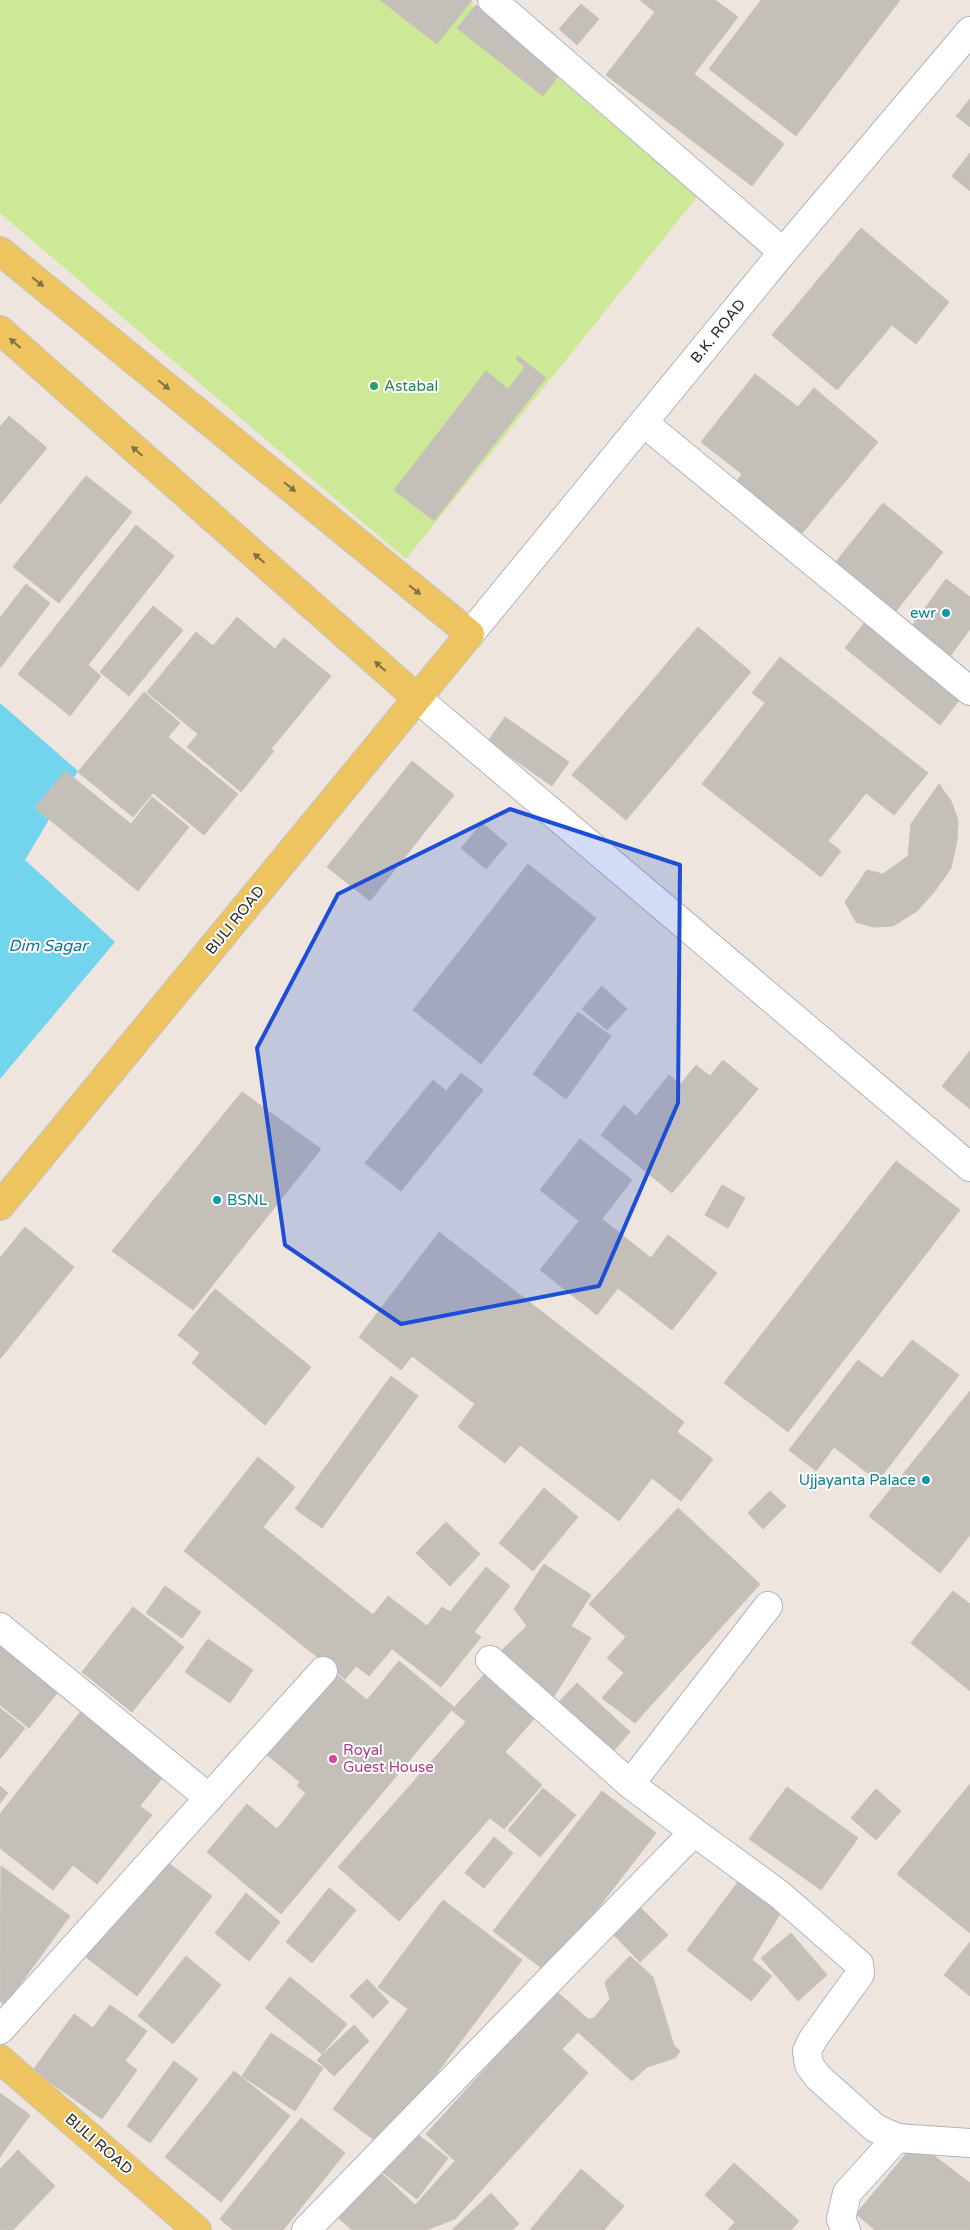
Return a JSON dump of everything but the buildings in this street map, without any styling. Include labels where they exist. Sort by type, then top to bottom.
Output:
[{"type":"main road","points":[[0,251],[470,634]]},
{"type":"main road","points":[[0,330],[417,698]]},
{"type":"main road","name":"BIJLI ROAD","points":[[0,1206],[470,634]]},
{"type":"main road","name":"BIJLI ROAD","points":[[0,2059],[197,2230]]},
{"type":"street","points":[[492,0],[783,252]]},
{"type":"street","name":"B.K. ROAD","points":[[470,634],[783,252],[970,30]]},
{"type":"street","points":[[644,423],[970,691]]},
{"type":"street","points":[[417,698],[970,1167]]},
{"type":"street","points":[[630,1784],[768,1606]]},
{"type":"street","points":[[0,1627],[209,1798]]},
{"type":"street","points":[[490,1660],[630,1784],[723,1856],[779,1894],[859,1964],[860,1974],[813,2039],[807,2051],[809,2065],[818,2078],[874,2128],[897,2138],[970,2144]]},
{"type":"street","points":[[0,2030],[323,1671]]},
{"type":"street","points":[[306,2230],[694,1832]]},
{"type":"street","points":[[846,2230],[841,2219],[847,2193],[897,2138]]},
{"type":"highlighted area","points":[[510,809],[680,865],[678,1103],[599,1286],[401,1324],[285,1245],[257,1048],[338,894]]},
{"type":"green space","name":"Astabal","points":[[0,0],[468,0],[697,197],[406,559],[0,213]]},
{"type":"water","name":"Dim Sagar","points":[[0,703],[78,771],[25,860],[115,942],[0,1079]]},
{"type":"place","name":"Astabal","points":[[374,386]]},
{"type":"place","name":"ewr","points":[[946,613]]},
{"type":"place","name":"BSNL","points":[[217,1200]]},
{"type":"place","name":"Ujjayanta Palace","points":[[926,1480]]},
{"type":"place","name":"Royal Guest House","points":[[333,1759]]}]
